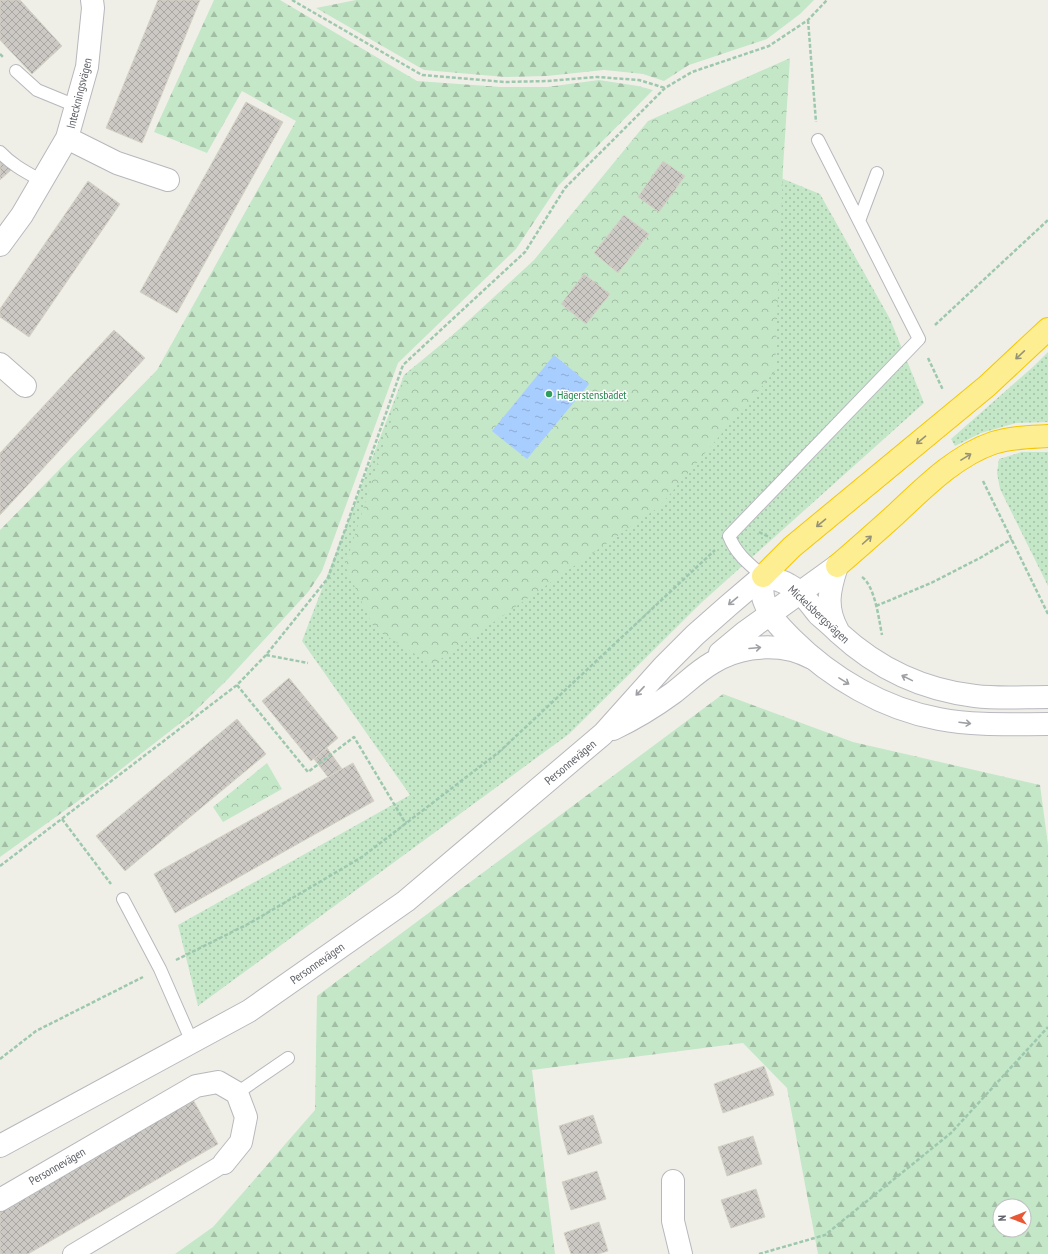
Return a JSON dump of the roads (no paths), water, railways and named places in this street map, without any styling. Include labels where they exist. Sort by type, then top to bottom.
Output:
[{"type":"highway","points":[[764,576],[792,547],[987,386],[1048,329]]},
{"type":"highway","points":[[837,566],[931,482],[974,452],[993,443],[1013,438],[1048,436]]},
{"type":"street","name":"Inteckningsvägen","points":[[0,245],[22,215],[67,138],[87,67],[93,8],[92,0]]},
{"type":"street","name":"Inteckningsvägen","points":[[67,138],[117,163],[168,180]]},
{"type":"street","points":[[0,364],[25,386]]},
{"type":"street","points":[[837,566],[829,596],[833,622],[839,634]]},
{"type":"street","name":"Personnevägen","points":[[696,676],[744,633],[837,566]]},
{"type":"street","name":"Mickelsbergsvägen","points":[[764,576],[789,584],[800,593],[839,634],[857,649],[884,667],[913,681],[944,691],[976,696],[1043,697]]},
{"type":"street","points":[[764,576],[762,589],[764,602],[770,614],[783,630],[812,658],[842,680],[872,697],[904,710],[938,719],[973,724],[1043,724]]},
{"type":"street","name":"Personnevägen","points":[[0,1146],[249,1011],[406,901],[603,734],[648,683],[695,635],[764,576]]},
{"type":"street","name":"Personnevägen","points":[[603,734],[651,708],[712,663],[731,653],[751,648],[772,647],[793,650],[812,658]]},
{"type":"street","name":"Personnevägen","points":[[0,1200],[196,1086],[218,1082],[237,1092]]},
{"type":"street","points":[[72,1254],[224,1163],[241,1142],[246,1117],[237,1092]]},
{"type":"street","points":[[673,1181],[673,1221],[681,1254]]},
{"type":"lane","points":[[16,72],[37,90],[76,106]]},
{"type":"lane","points":[[764,576],[739,554],[732,545],[729,536],[920,339],[818,140]]},
{"type":"lane","points":[[0,152],[17,168],[42,181]]},
{"type":"lane","points":[[859,221],[877,172]]},
{"type":"lane","points":[[123,899],[160,969],[192,1042]]},
{"type":"lane","points":[[237,1092],[288,1058]]},
{"type":"water","points":[[554,355],[589,384],[527,459],[492,431]]},
{"type":"place","name":"Hägerstensbadet","points":[[549,394]]}]
